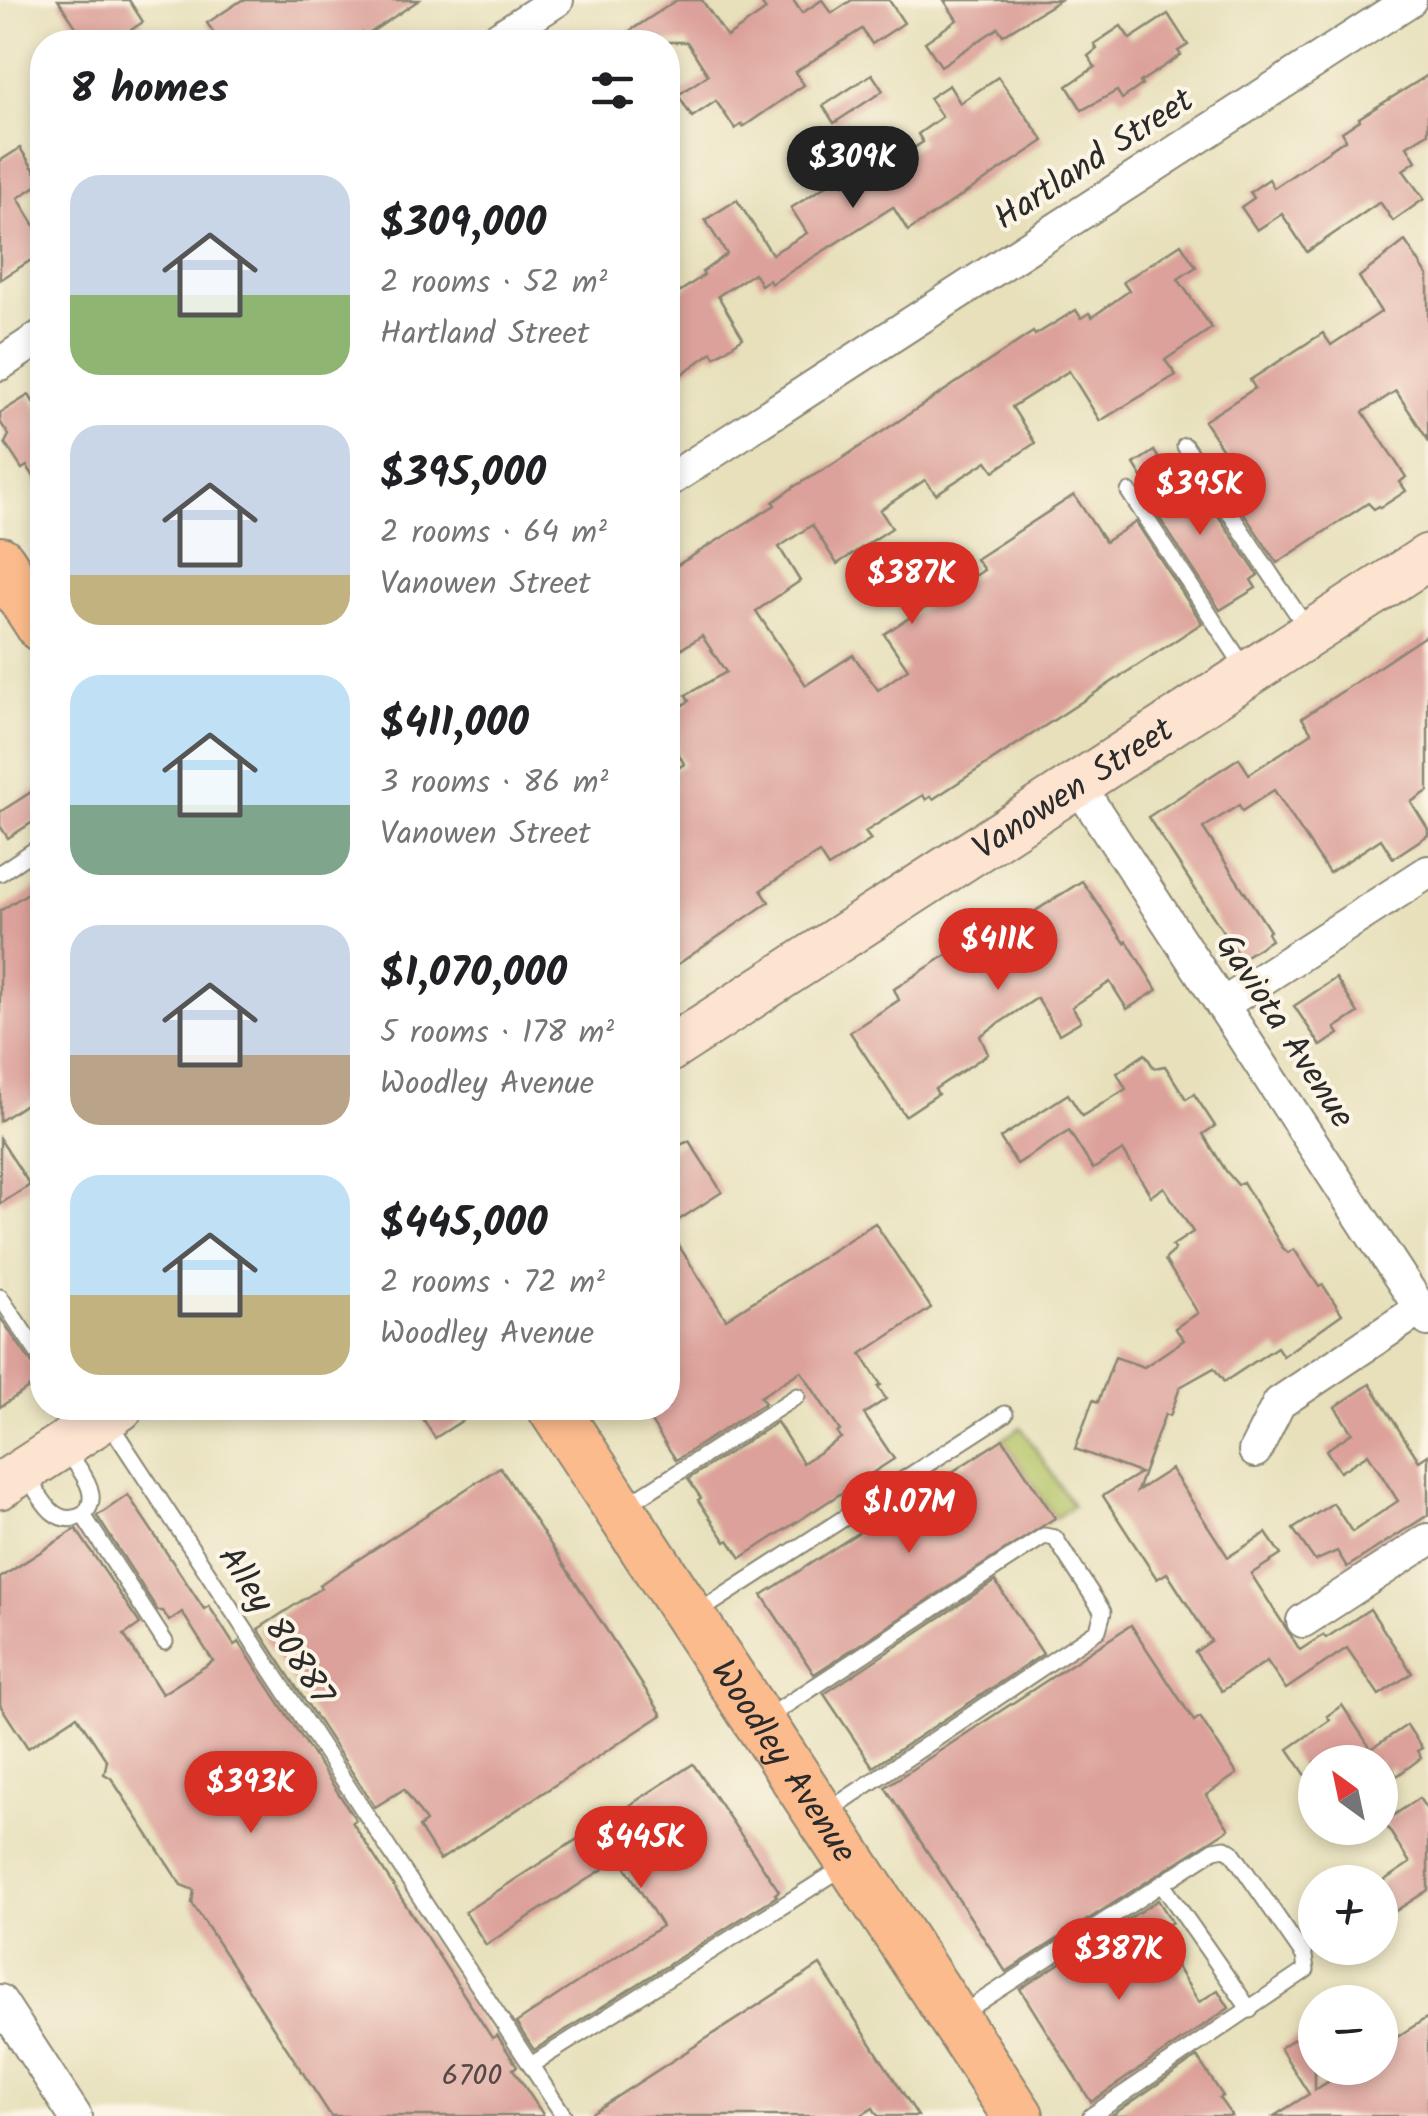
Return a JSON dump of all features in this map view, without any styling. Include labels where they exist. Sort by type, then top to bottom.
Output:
[{"type":"main road","name":"Vanowen Street","points":[[680,1042],[1428,557]]},
{"type":"main road","points":[[0,562],[30,608]]},
{"type":"main road","name":"Woodley Avenue","points":[[562,1420],[1018,2116]]},
{"type":"main road","points":[[12,1478],[92,1423]]},
{"type":"street","points":[[511,30],[558,0]]},
{"type":"street","name":"Hartland Street","points":[[680,473],[1410,0]]},
{"type":"street","points":[[0,364],[30,344]]},
{"type":"street","name":"Gaviota Avenue","points":[[1078,783],[1424,1314]]},
{"type":"street","points":[[1222,1005],[1428,872]]},
{"type":"street","points":[[1255,1451],[1279,1403],[1424,1314]]},
{"type":"street","points":[[1303,1621],[1428,1540]]},
{"type":"street","points":[[0,2000],[75,2116]]},
{"type":"lane","points":[[1185,446],[1310,633]]},
{"type":"lane","points":[[1129,492],[1248,673]]},
{"type":"lane","points":[[0,873],[30,854]]},
{"type":"lane","points":[[0,1297],[30,1341]]},
{"type":"lane","points":[[620,1510],[797,1396]]},
{"type":"lane","points":[[691,1617],[1005,1414]]},
{"type":"lane","points":[[12,1478],[61,1520],[73,1520],[83,1514],[90,1508],[92,1497],[92,1423]]},
{"type":"lane","name":"Alley 80887","points":[[92,1423],[564,2116]]},
{"type":"lane","points":[[83,1514],[165,1642]]},
{"type":"lane","points":[[760,1722],[1044,1536],[1055,1538],[1065,1553],[1103,1612],[1098,1630],[821,1816]]},
{"type":"lane","points":[[954,2018],[1218,1849],[1229,1849],[1307,1961],[1302,1974],[1091,2116]]},
{"type":"lane","points":[[531,2065],[851,1863]]},
{"type":"lane","points":[[1162,1884],[1250,2010]]},
{"type":"green space","points":[[1021,1427],[1073,1506],[1055,1518],[1003,1439]]},
{"type":"building","points":[[58,0],[129,0],[143,22],[131,30],[78,30]]},
{"type":"building","points":[[242,0],[419,0],[374,30],[212,30],[207,23]]},
{"type":"building","points":[[677,0],[702,0],[727,37],[766,10],[759,0],[793,0],[802,13],[822,0],[832,13],[852,0],[889,0],[904,23],[872,44],[862,29],[795,72],[804,85],[735,129],[716,101],[692,117],[680,98],[680,94],[708,75],[687,42],[680,42],[680,30],[631,30]]},
{"type":"building","points":[[944,0],[1060,0],[1003,35],[998,28],[941,66],[925,42],[957,20]]},
{"type":"building","points":[[1168,14],[1188,45],[1178,51],[1181,55],[1122,99],[1117,91],[1082,110],[1067,86],[1095,67],[1088,56],[1097,49],[1094,44],[1121,26],[1130,39]]},
{"type":"building","points":[[872,74],[883,91],[834,123],[823,106]]},
{"type":"building","points":[[1428,75],[1428,133],[1407,146],[1416,161],[1403,170],[1424,199],[1393,221],[1380,202],[1307,252],[1282,214],[1257,230],[1241,207],[1254,198],[1250,192],[1269,179],[1274,188],[1346,139],[1342,132],[1359,118]]},
{"type":"building","points":[[998,77],[1044,141],[908,231],[893,207],[771,284],[769,280],[761,285],[754,273],[718,296],[743,338],[715,357],[712,352],[680,375],[680,292],[727,254],[705,220],[737,200],[772,254],[807,233],[791,208],[840,177],[844,184],[884,158],[889,164],[923,142],[918,134],[942,117],[929,98],[949,85],[960,103]]},
{"type":"building","points":[[20,148],[30,163],[30,190],[18,198],[30,218],[30,261],[0,280],[0,161]]},
{"type":"building","points":[[1405,241],[1428,276],[1428,440],[1396,391],[1363,412],[1406,477],[1400,482],[1406,491],[1380,508],[1374,509],[1368,503],[1277,563],[1230,493],[1245,483],[1204,421],[1255,388],[1250,380],[1323,333],[1331,345],[1381,312],[1359,277]]},
{"type":"building","points":[[1181,244],[1196,267],[1178,279],[1212,328],[1165,360],[1176,375],[1100,421],[1069,371],[1012,407],[1035,443],[994,471],[987,461],[936,494],[925,480],[880,510],[892,528],[837,564],[812,525],[779,547],[800,581],[756,611],[806,685],[853,655],[878,690],[908,669],[884,634],[984,570],[976,559],[1074,495],[1105,542],[1136,522],[1202,623],[933,799],[931,796],[926,800],[923,795],[865,832],[871,840],[828,867],[819,853],[782,876],[761,890],[769,902],[680,963],[680,767],[684,764],[680,756],[680,707],[689,701],[686,695],[726,672],[702,636],[680,647],[680,564],[775,505],[773,502],[795,486],[1033,332],[1035,335],[1076,310],[1081,318],[1089,313],[1092,317],[1129,291],[1123,282]]},
{"type":"building","points":[[30,397],[30,471],[27,466],[22,469],[5,443],[9,435],[0,422],[0,413]]},
{"type":"building","points":[[1154,451],[1195,515],[1211,505],[1258,575],[1251,580],[1256,588],[1220,610],[1154,510],[1160,506],[1134,464]]},
{"type":"building","points":[[1428,634],[1428,791],[1411,802],[1428,835],[1393,858],[1381,839],[1329,873],[1274,790],[1242,811],[1239,805],[1203,828],[1270,931],[1267,933],[1271,940],[1241,959],[1148,817],[1239,758],[1249,774],[1312,733],[1302,718]]},
{"type":"building","points":[[30,793],[30,824],[8,838],[0,826],[0,812]]},
{"type":"building","points":[[1082,881],[1127,941],[1157,990],[1127,1009],[1110,982],[1072,1007],[1081,1021],[1059,1034],[1037,998],[980,1036],[988,1054],[935,1089],[938,1094],[905,1116],[850,1032],[899,1000],[894,989],[979,934],[987,942]]},
{"type":"building","points":[[30,892],[30,1101],[0,1121],[0,911]]},
{"type":"building","points":[[1336,978],[1358,1013],[1335,1028],[1339,1034],[1321,1046],[1294,1006]]},
{"type":"building","points":[[1145,1054],[1154,1068],[1165,1066],[1186,1099],[1194,1094],[1215,1126],[1203,1134],[1226,1171],[1238,1185],[1243,1182],[1282,1247],[1288,1253],[1294,1249],[1342,1314],[1283,1356],[1277,1347],[1224,1382],[1214,1368],[1180,1387],[1170,1416],[1165,1414],[1137,1491],[1171,1469],[1228,1557],[1266,1533],[1281,1555],[1251,1574],[1300,1650],[1370,1609],[1412,1673],[1379,1695],[1347,1648],[1286,1689],[1267,1661],[1222,1691],[1195,1652],[1211,1641],[1167,1573],[1157,1579],[1103,1496],[1140,1473],[1075,1449],[1093,1400],[1098,1402],[1115,1357],[1144,1367],[1184,1340],[1175,1328],[1198,1313],[1165,1260],[1175,1249],[1172,1246],[1193,1232],[1164,1187],[1151,1196],[1123,1150],[1093,1169],[1069,1131],[1017,1164],[1000,1138],[1068,1094],[1082,1116],[1126,1089],[1117,1073]]},
{"type":"building","points":[[0,1139],[30,1185],[0,1204]]},
{"type":"building","points":[[689,1141],[722,1192],[680,1219],[680,1145]]},
{"type":"building","points":[[875,1223],[931,1308],[861,1354],[886,1399],[864,1414],[894,1459],[741,1558],[729,1540],[726,1542],[688,1479],[777,1422],[803,1463],[841,1438],[801,1371],[760,1397],[765,1403],[676,1460],[650,1420],[680,1420],[680,1248],[726,1319]]},
{"type":"building","points":[[0,1317],[30,1361],[30,1387],[0,1407]]},
{"type":"building","points":[[1370,1384],[1419,1461],[1428,1455],[1428,1515],[1347,1567],[1337,1551],[1315,1561],[1293,1529],[1333,1503],[1352,1532],[1398,1501],[1368,1454],[1340,1472],[1326,1450],[1352,1433],[1335,1407]]},
{"type":"building","points":[[424,1420],[463,1420],[435,1438]]},
{"type":"building","points":[[1003,1439],[1055,1518],[814,1674],[762,1595]]},
{"type":"building","points":[[500,1467],[662,1715],[440,1860],[419,1827],[426,1822],[404,1789],[375,1807],[258,1629]]},
{"type":"building","points":[[128,1495],[204,1609],[209,1606],[234,1645],[239,1642],[492,2038],[497,2035],[517,2066],[513,2069],[544,2116],[331,2116],[192,1903],[194,1890],[181,1885],[111,1778],[104,1774],[107,1761],[77,1716],[28,1748],[0,1705],[0,1578],[76,1529],[140,1624],[124,1635],[162,1694],[213,1661],[182,1612],[169,1621],[163,1611],[158,1611],[97,1516]]},
{"type":"building","points":[[995,1581],[1043,1654],[873,1767],[824,1694]]},
{"type":"building","points":[[1131,1625],[1194,1721],[1200,1717],[1237,1774],[1206,1795],[1229,1829],[1006,1972],[885,1787]]},
{"type":"building","points":[[1342,1705],[1368,1745],[1298,1745],[1298,1764],[1288,1749],[1330,1720],[1327,1716]]},
{"type":"building","points":[[1407,1725],[1422,1748],[1417,1751],[1421,1758],[1398,1775],[1398,1745],[1377,1745]]},
{"type":"building","points":[[693,1764],[779,1891],[777,1896],[534,2050],[516,2023],[662,1926],[620,1858],[486,1945],[465,1912]]},
{"type":"building","points":[[1419,1798],[1428,1811],[1428,1890],[1398,1909],[1398,1871],[1410,1863],[1398,1844],[1398,1812]]},
{"type":"building","points":[[1158,1900],[1172,1922],[1155,1933],[1199,2002],[1218,1990],[1229,2008],[1091,2102],[1020,1989]]},
{"type":"building","points":[[820,1965],[918,2116],[878,2116],[873,2108],[860,2116],[587,2116]]},
{"type":"building","points":[[1428,2017],[1428,2116],[1274,2116],[1309,2094],[1303,2085],[1315,2085],[1315,2090],[1323,2085],[1398,2085],[1398,2036]]},
{"type":"building","points":[[1298,2036],[1298,2077],[1280,2048]]},
{"type":"building","points":[[1197,2057],[1232,2116],[1111,2116]]}]
